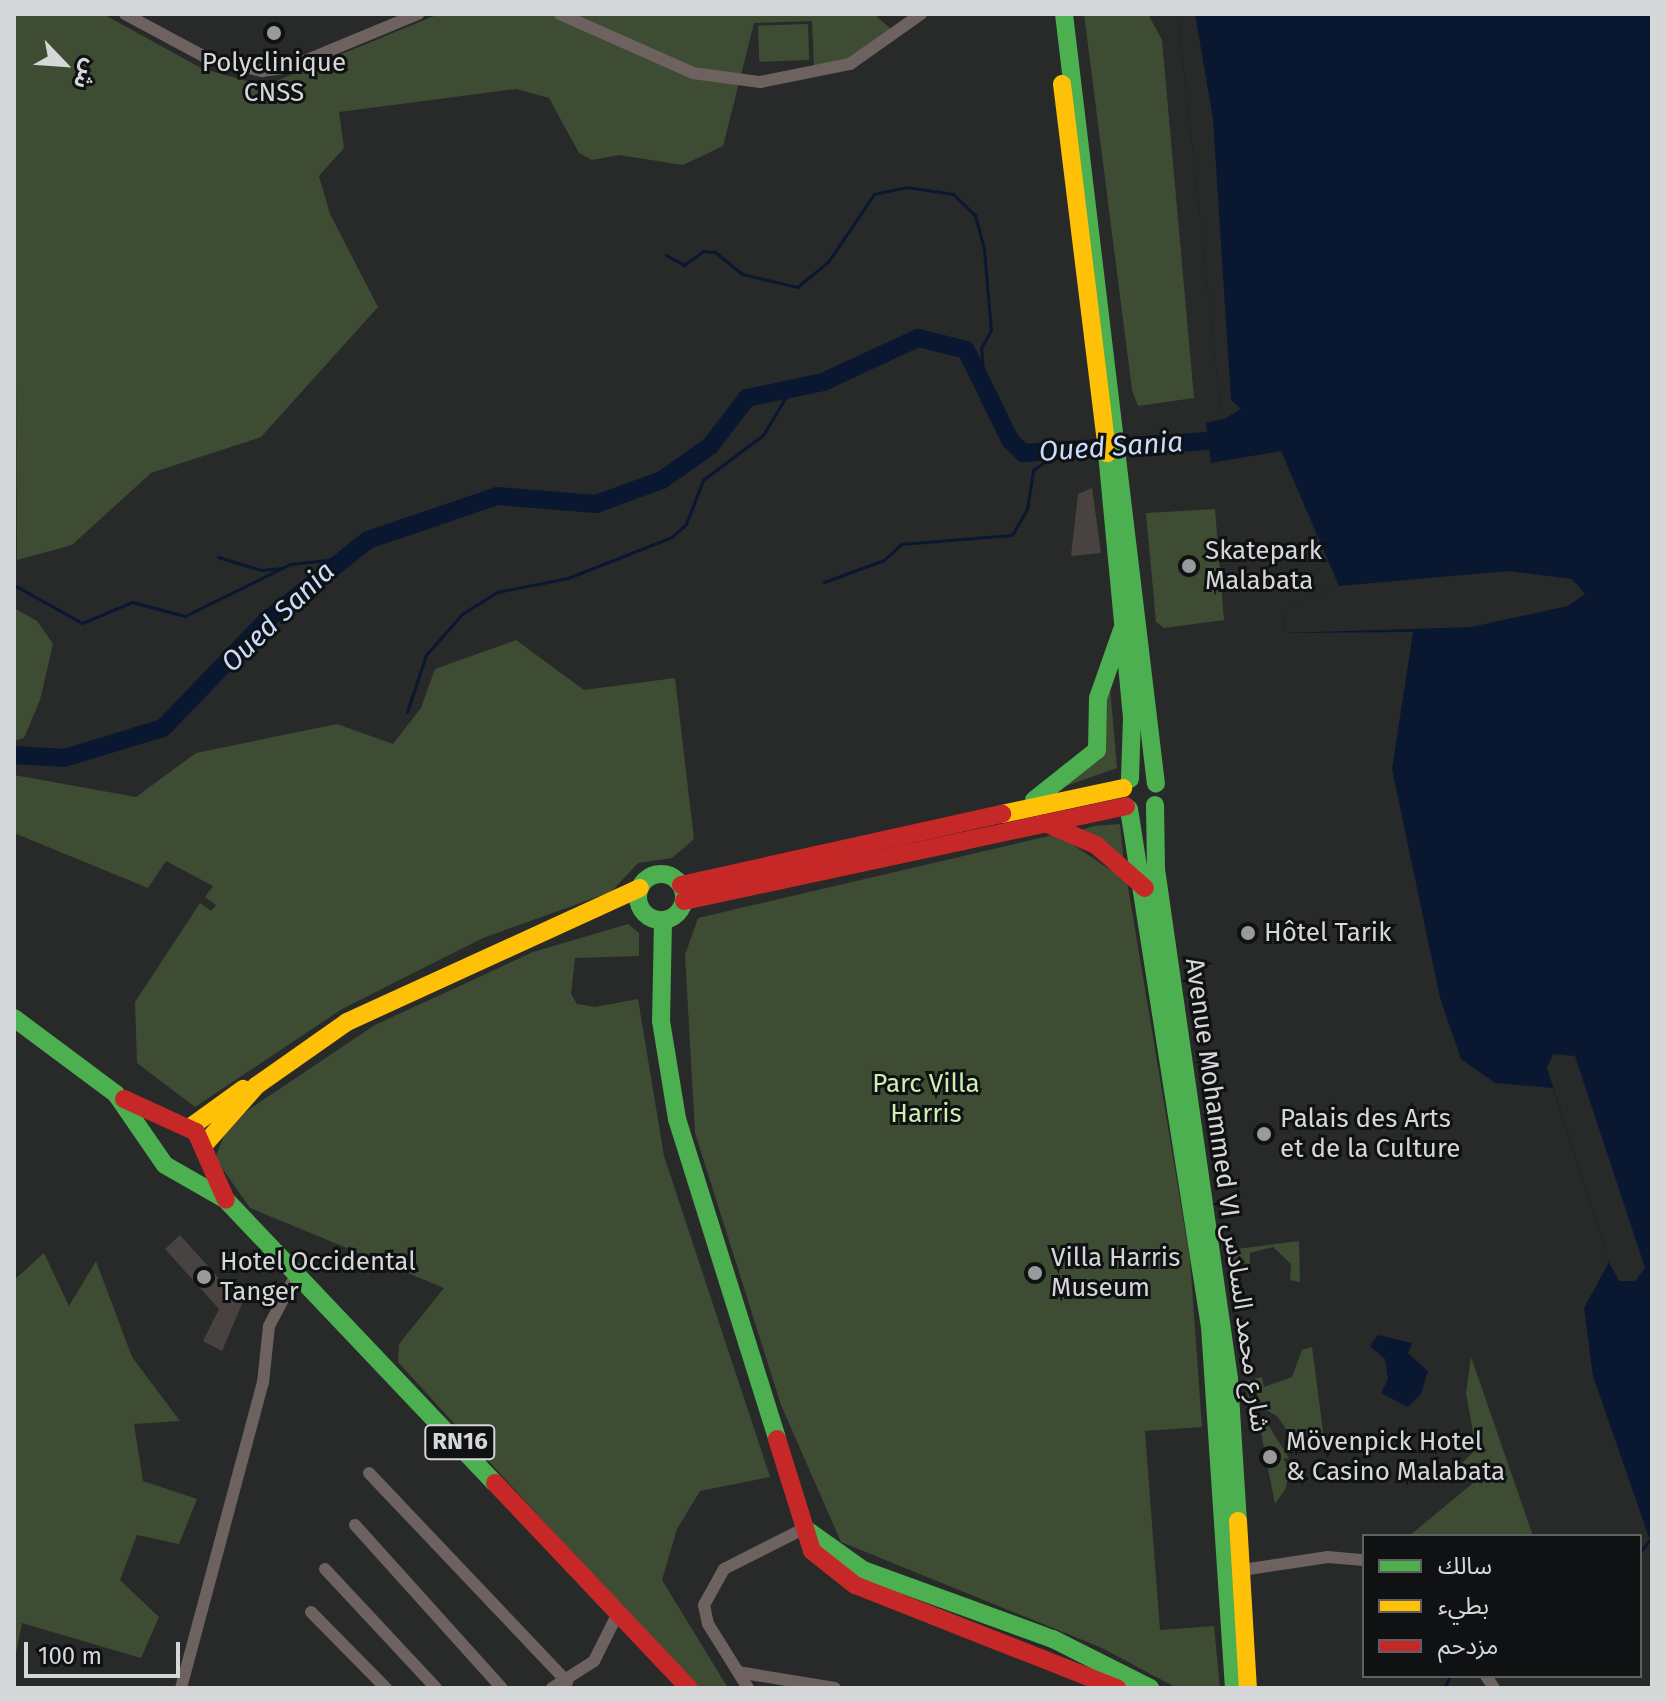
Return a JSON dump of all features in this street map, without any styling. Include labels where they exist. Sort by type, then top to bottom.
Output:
[{"type":"main road","name":"Avenue Mohammed VI شارع محمد السادس","points":[[1053,14],[1111,428]]},
{"type":"main road","name":"Avenue Mohammed VI شارع محمد السادس","points":[[1064,14],[1116,474],[1156,784],[1156,869],[1229,1379],[1248,1688]]},
{"type":"main road","name":"Avenue Mohammed VI شارع محمد السادس","points":[[1116,474],[1124,619],[1127,795],[1145,888],[1210,1327],[1234,1688]]},
{"type":"main road","points":[[1025,806],[1097,750],[1098,698],[1124,619]]},
{"type":"main road","points":[[682,893],[1045,823],[1156,784]]},
{"type":"main road","points":[[1117,1688],[846,1581],[821,1564],[805,1528],[677,1119],[661,1021],[663,920],[682,893],[1025,806],[1127,795],[1155,805]]},
{"type":"main road","points":[[1045,823],[1096,845],[1145,888]]},
{"type":"main road","points":[[159,1156],[161,1138],[185,1127],[267,1077],[393,996],[588,916],[662,874],[682,893]]},
{"type":"main road","points":[[640,888],[644,913]]},
{"type":"main road","points":[[588,916],[644,913],[663,920]]},
{"type":"main road","points":[[14,1018],[120,1098],[185,1127],[203,1149]]},
{"type":"main road","points":[[120,1098],[159,1156],[180,1171],[195,1166],[203,1149],[267,1077]]},
{"type":"main road","name":"RN16","points":[[203,1149],[226,1200]]},
{"type":"main road","name":"RN16","points":[[180,1171],[226,1200],[689,1688]]},
{"type":"main road","points":[[805,1528],[863,1570],[1053,1639],[1150,1688]]},
{"type":"street","points":[[125,14],[207,58],[251,71],[290,67],[418,14]]},
{"type":"street","points":[[560,14],[693,73],[760,82],[850,64],[921,14]]},
{"type":"street","points":[[181,1688],[256,1411],[269,1326],[297,1273]]},
{"type":"street","points":[[369,1473],[567,1682]]},
{"type":"street","points":[[355,1525],[502,1688]]},
{"type":"street","points":[[748,1688],[708,1624],[709,1591],[724,1569],[805,1528]]},
{"type":"street","points":[[1242,1570],[1328,1557],[1362,1560]]},
{"type":"street","points":[[325,1569],[436,1688]]},
{"type":"street","points":[[552,1688],[567,1682],[594,1661],[619,1611]]},
{"type":"street","points":[[311,1612],[386,1688]]},
{"type":"street","points":[[738,1672],[835,1688]]},
{"type":"green space","points":[[14,14],[103,14],[201,68],[264,86],[439,14],[874,14],[892,30],[847,60],[814,69],[812,21],[754,23],[723,146],[683,165],[619,155],[592,160],[579,153],[549,98],[516,89],[339,112],[344,148],[319,176],[330,214],[378,307],[261,437],[151,473],[72,545],[17,560]]},
{"type":"green space","points":[[1084,14],[1148,14],[1162,40],[1194,398],[1138,406],[1132,390]]},
{"type":"green space","points":[[808,24],[809,60],[759,62],[758,26]]},
{"type":"green space","name":"Skatepark Malabata","points":[[1215,509],[1224,620],[1164,628],[1156,622],[1146,513]]},
{"type":"green space","points":[[14,608],[37,621],[53,644],[40,700],[24,738],[14,741]]},
{"type":"green space","points":[[516,640],[584,690],[675,678],[694,839],[672,858],[638,863],[611,892],[483,938],[342,1009],[195,1107],[137,1063],[135,1002],[200,903],[211,911],[216,905],[205,897],[213,886],[166,861],[148,888],[14,833],[14,775],[136,797],[196,753],[337,724],[393,744],[421,708],[435,669]]},
{"type":"green space","points":[[1109,675],[1117,768],[1063,787],[1090,765]]},
{"type":"green space","points":[[1120,824],[1124,863],[1077,831],[1094,826]]},
{"type":"green space","name":"Parc Villa Harris","points":[[1057,834],[1127,881],[1190,1259],[1202,1427],[1145,1431],[1160,1630],[1214,1626],[1220,1688],[1177,1688],[1102,1648],[841,1542],[781,1405],[695,1133],[685,955],[698,918]]},
{"type":"green space","points":[[628,924],[639,933],[639,956],[575,958],[571,994],[577,1004],[595,1007],[638,999],[664,1156],[770,1477],[700,1491],[677,1529],[662,1580],[728,1688],[696,1688],[398,1362],[399,1344],[444,1288],[250,1208],[215,1158],[226,1131],[248,1110],[375,1025],[533,952]]},
{"type":"green space","points":[[1299,1241],[1300,1282],[1290,1280],[1291,1264],[1273,1247],[1250,1253],[1250,1264],[1229,1263],[1228,1250]]},
{"type":"green space","points":[[44,1253],[69,1306],[96,1261],[132,1357],[180,1421],[134,1424],[143,1481],[197,1499],[179,1544],[137,1535],[120,1580],[159,1617],[141,1658],[22,1623],[14,1663],[14,1280]]},
{"type":"green space","points":[[1312,1347],[1324,1439],[1296,1443],[1277,1416],[1248,1400],[1246,1381],[1262,1377],[1264,1387],[1292,1377],[1302,1350]]},
{"type":"green space","points":[[1471,1357],[1532,1534],[1411,1534],[1472,1484],[1461,1464],[1476,1449],[1466,1393]]},
{"type":"green space","points":[[1267,1423],[1289,1458],[1283,1459],[1289,1468],[1286,1488],[1275,1504],[1261,1433]]},
{"type":"water","points":[[1196,14],[1652,14],[1652,1546],[1593,1376],[1584,1308],[1609,1262],[1553,1088],[1495,1083],[1461,1059],[1440,998],[1392,769],[1413,632],[1285,633],[1282,610],[1339,586],[1281,451],[1211,463],[1206,423],[1222,419],[1178,18]]},
{"type":"water","points":[[1378,1335],[1412,1343],[1408,1353],[1428,1371],[1421,1394],[1408,1407],[1381,1393],[1388,1379],[1385,1359],[1370,1346]]},
{"type":"pier","points":[[1195,14],[1213,119],[1231,400],[1241,409],[1222,420],[1178,18]]},
{"type":"pier","points":[[1508,571],[1572,579],[1585,594],[1568,606],[1471,627],[1285,633],[1282,610],[1339,586]]},
{"type":"pier","points":[[1553,1054],[1575,1056],[1645,1268],[1635,1281],[1619,1281],[1609,1262],[1547,1068]]},
{"type":"building","points":[[1092,488],[1101,553],[1071,556],[1078,494]]},
{"type":"building","name":"Hotel Occidental Tanger","points":[[180,1235],[242,1304],[222,1351],[203,1341],[219,1309],[165,1249]]},
{"type":"waterway","points":[[666,255],[684,265],[703,251],[715,252],[742,274],[797,287],[828,262],[874,194],[906,187],[953,194],[975,215],[984,249],[991,330],[981,348],[983,373]]},
{"type":"waterway","name":"Oued Sania","points":[[14,755],[64,758],[163,728],[267,620],[368,540],[497,496],[596,504],[662,480],[710,446],[747,398],[823,382],[918,338],[966,350],[1010,440],[1023,453],[1208,441]]},
{"type":"waterway","points":[[407,712],[426,655],[462,614],[497,592],[568,578],[672,537],[686,524],[703,480],[763,435],[793,385]]},
{"type":"waterway","points":[[824,582],[884,560],[901,544],[1012,535],[1027,509],[1033,470],[1053,456]]},
{"type":"waterway","points":[[218,557],[261,570],[283,568]]},
{"type":"waterway","points":[[14,585],[82,623],[132,602],[185,616],[290,564],[337,559]]},
{"type":"waterway","points":[[1642,1550],[1649,1541]]},
{"type":"waterway","points":[[1444,1688],[1449,1678]]},
{"type":"traffic: fast","points":[[1064,14],[1156,784]]},
{"type":"traffic: fast","points":[[1107,453],[1132,718],[1130,779]]},
{"type":"traffic: fast","points":[[1034,800],[1097,750],[1098,698],[1122,630]]},
{"type":"traffic: fast","points":[[1155,805],[1156,869],[1229,1379],[1238,1521]]},
{"type":"traffic: fast","points":[[1129,809],[1210,1327],[1234,1688]]},
{"type":"traffic: fast","points":[[661,874],[677,881],[684,897],[677,913],[661,920],[645,913],[638,897],[645,881],[661,874]]},
{"type":"traffic: fast","points":[[663,920],[661,1021],[677,1119],[777,1439]]},
{"type":"traffic: fast","points":[[14,1018],[116,1094],[165,1165],[226,1200],[495,1483]]},
{"type":"traffic: fast","points":[[807,1530],[863,1570],[1053,1639],[1150,1688]]},
{"type":"traffic: slow","points":[[1062,84],[1107,453]]},
{"type":"traffic: slow","points":[[1002,814],[1123,788]]},
{"type":"traffic: slow","points":[[203,1146],[256,1086],[347,1022],[640,888]]},
{"type":"traffic: slow","points":[[189,1128],[243,1089]]},
{"type":"traffic: slow","points":[[1238,1521],[1248,1688]]},
{"type":"traffic: jam","points":[[684,901],[1126,806]]},
{"type":"traffic: jam","points":[[681,885],[1002,814]]},
{"type":"traffic: jam","points":[[1045,823],[1096,845],[1145,888]]},
{"type":"traffic: jam","points":[[124,1099],[196,1132],[226,1200]]},
{"type":"traffic: jam","points":[[777,1439],[812,1551],[855,1585],[1117,1688]]},
{"type":"traffic: jam","points":[[495,1483],[689,1688]]},
{"type":"place","name":"Polyclinique CNSS","points":[[274,33]]},
{"type":"place","name":"Skatepark Malabata","points":[[1189,566]]},
{"type":"place","name":"Hôtel Tarik","points":[[1248,933]]},
{"type":"place","name":"Palais des Arts et de la Culture","points":[[1264,1134]]},
{"type":"place","name":"Villa Harris Museum","points":[[1035,1273]]},
{"type":"place","name":"Hotel Occidental Tanger","points":[[204,1277]]},
{"type":"place","name":"Mövenpick Hotel & Casino Malabata","points":[[1270,1457]]}]
